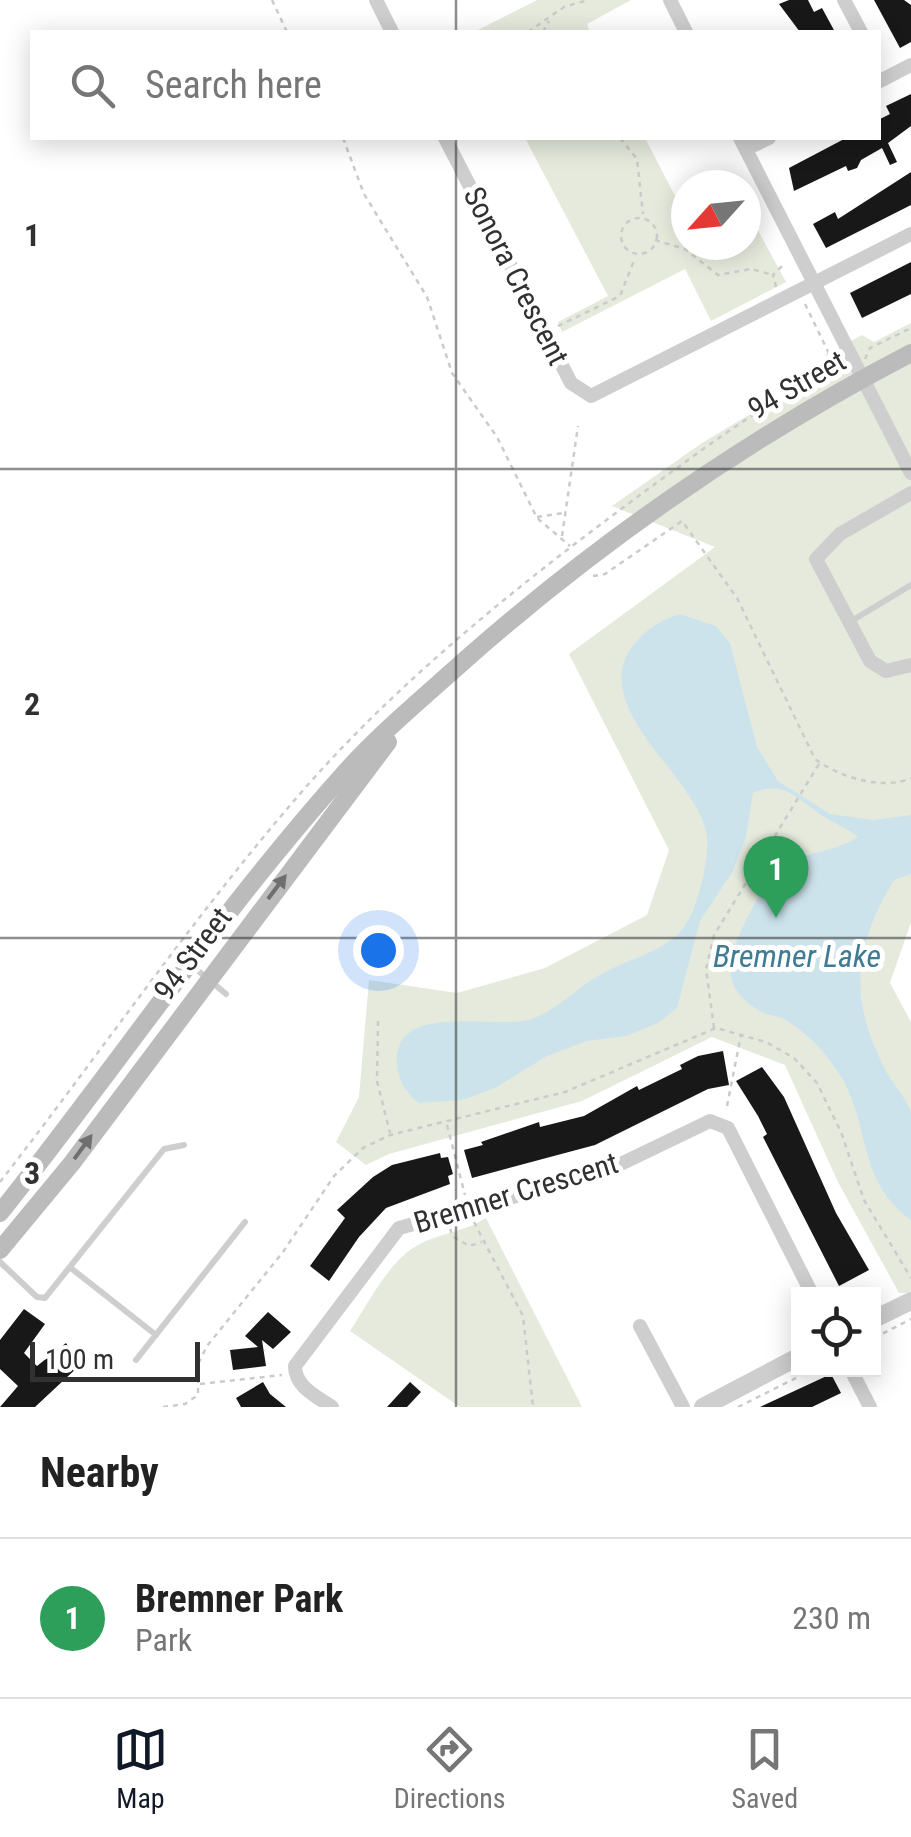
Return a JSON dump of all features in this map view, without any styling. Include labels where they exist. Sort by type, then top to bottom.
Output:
[{"type":"main road","name":"94 Street","points":[[0,1214],[190,964],[351,766],[431,690],[582,562],[710,470],[911,353]]},
{"type":"main road","name":"94 Street","points":[[0,1250],[72,1163],[431,690]]},
{"type":"street","points":[[376,0],[391,30]]},
{"type":"street","points":[[670,0],[685,30]]},
{"type":"street","points":[[844,0],[860,30]]},
{"type":"street","points":[[881,76],[911,65]]},
{"type":"street","name":"Sonora Crescent","points":[[447,140],[571,383],[583,394],[603,392],[814,283]]},
{"type":"street","points":[[743,144],[911,473]]},
{"type":"street","points":[[814,283],[911,234]]},
{"type":"street","points":[[911,493],[840,534],[816,556],[876,668],[896,670],[911,665]]},
{"type":"street","name":"Bremner Crescent","points":[[295,1374],[296,1366],[399,1228],[604,1172],[710,1121],[728,1128],[808,1287]]},
{"type":"street","points":[[881,1316],[911,1301]]},
{"type":"street","points":[[640,1326],[682,1407]]},
{"type":"street","points":[[702,1407],[791,1361]]},
{"type":"street","points":[[295,1374],[303,1387],[332,1407]]},
{"type":"street","points":[[855,1377],[870,1407]]},
{"type":"lane","points":[[848,622],[911,585]]},
{"type":"lane","points":[[190,964],[226,994]]},
{"type":"lane","points":[[0,1262],[41,1298],[72,1269],[166,1147],[184,1146]]},
{"type":"lane","points":[[136,1360],[245,1222]]},
{"type":"lane","points":[[72,1269],[156,1334]]},
{"type":"path","points":[[272,0],[287,30]]},
{"type":"path","points":[[532,30],[564,7],[588,0]]},
{"type":"path","points":[[544,30],[549,20]]},
{"type":"path","points":[[344,140],[364,194],[427,297],[447,364],[498,437],[537,518],[562,538],[593,576],[601,576],[682,521],[737,598],[810,751],[820,763],[873,783],[894,785],[911,778]]},
{"type":"path","points":[[622,140],[636,159],[644,196],[642,216],[654,229],[655,240],[648,253],[635,256]]},
{"type":"path","points":[[635,256],[626,248],[624,235],[629,221],[642,216]]},
{"type":"path","points":[[655,240],[685,248],[718,275],[751,269],[773,275]]},
{"type":"path","points":[[558,326],[620,296],[629,282],[635,256]]},
{"type":"path","points":[[773,275],[784,264]]},
{"type":"path","points":[[773,275],[777,288]]},
{"type":"path","points":[[805,304],[837,372]]},
{"type":"path","points":[[562,538],[578,426]]},
{"type":"path","points":[[537,518],[565,513]]},
{"type":"path","points":[[714,1028],[706,969],[714,935],[754,876],[820,763]]},
{"type":"path","points":[[378,1021],[377,1081],[390,1135]]},
{"type":"path","points":[[164,1407],[181,1406],[194,1399],[202,1354],[283,1252],[334,1176],[363,1148],[390,1135],[565,1092],[714,1028],[742,1033],[794,1058],[817,1083],[841,1132],[864,1200],[911,1278]]},
{"type":"path","points":[[726,1106],[742,1033]]},
{"type":"path","points":[[446,1123],[465,1194]]},
{"type":"path","points":[[473,1220],[523,1316],[533,1407]]},
{"type":"path","points":[[450,1226],[452,1236],[469,1246],[483,1241]]},
{"type":"path","points":[[881,1334],[911,1319]]},
{"type":"path","points":[[199,1384],[295,1374]]},
{"type":"path","points":[[738,1407],[798,1377]]},
{"type":"shaded area","points":[[537,0],[631,0],[587,24],[589,30],[478,30]]},
{"type":"shaded area","points":[[526,140],[646,140],[671,188],[671,260],[761,260],[761,236],[786,282],[711,321],[685,269],[562,332],[558,322],[608,296]]},
{"type":"shaded area","points":[[911,323],[911,922],[890,983],[911,1022],[911,1293],[899,1293],[838,1182],[785,1065],[712,1037],[582,1101],[389,1154],[366,1165],[336,1142],[359,1097],[369,980],[457,993],[545,968],[647,915],[669,850],[569,654],[715,547],[612,506],[702,443],[820,372],[826,354],[862,335],[874,342]]},
{"type":"shaded area","points":[[486,1218],[582,1407],[460,1407],[350,1331],[382,1280],[402,1257],[426,1241]]},
{"type":"water","name":"Bremner Lake","points":[[680,614],[716,626],[730,643],[757,747],[778,781],[830,814],[873,820],[911,815],[911,874],[894,880],[881,904],[870,927],[860,972],[872,1041],[911,1113],[911,1220],[882,1189],[852,1099],[831,1062],[786,1020],[747,1002],[731,976],[735,945],[768,883],[790,863],[858,837],[783,790],[753,793],[746,837],[733,871],[700,921],[677,1008],[658,1023],[626,1036],[587,1041],[547,1056],[495,1088],[462,1100],[419,1103],[401,1081],[397,1064],[400,1044],[411,1031],[429,1024],[532,1019],[596,977],[662,946],[688,920],[704,874],[707,836],[686,791],[634,720],[624,696],[622,672],[631,648],[641,636]]},
{"type":"building","points":[[808,0],[814,12],[822,8],[834,30],[798,30],[779,4]]},
{"type":"building","points":[[874,0],[904,0],[911,5],[911,42],[900,48]]},
{"type":"building","points":[[911,94],[911,126],[888,143],[897,162],[890,165],[882,148],[861,160],[857,168],[848,171],[846,166],[794,191],[789,168],[842,140],[881,140],[881,118],[890,114],[886,106]]},
{"type":"building","points":[[911,172],[911,205],[826,248],[813,224],[835,212],[838,219]]},
{"type":"building","points":[[911,262],[911,294],[862,318],[850,293]]},
{"type":"building","points":[[723,1051],[729,1085],[708,1089],[595,1145],[472,1178],[464,1150],[539,1122],[540,1127],[584,1116],[637,1086],[639,1090],[682,1069],[680,1065],[698,1056]]},
{"type":"building","points":[[762,1067],[784,1097],[836,1213],[869,1270],[839,1286],[763,1137],[767,1134],[758,1116],[736,1081]]},
{"type":"building","points":[[440,1153],[441,1158],[448,1157],[453,1174],[448,1176],[450,1184],[386,1208],[359,1237],[329,1281],[310,1266],[345,1218],[337,1210],[373,1177],[392,1165]]},
{"type":"building","points":[[24,1309],[45,1324],[24,1353],[37,1366],[66,1343],[80,1365],[35,1407],[0,1407],[18,1386],[0,1369],[0,1340]]},
{"type":"building","points":[[268,1312],[291,1332],[273,1349],[262,1340],[266,1366],[233,1370],[230,1350],[258,1347],[245,1336]]},
{"type":"building","points":[[825,1377],[833,1377],[841,1393],[812,1407],[760,1407]]},
{"type":"building","points":[[263,1382],[286,1407],[241,1407],[236,1398]]},
{"type":"building","points":[[410,1382],[421,1392],[407,1407],[387,1407]]},
{"type":"place","name":"Bremner Park","points":[[776,918]]}]
